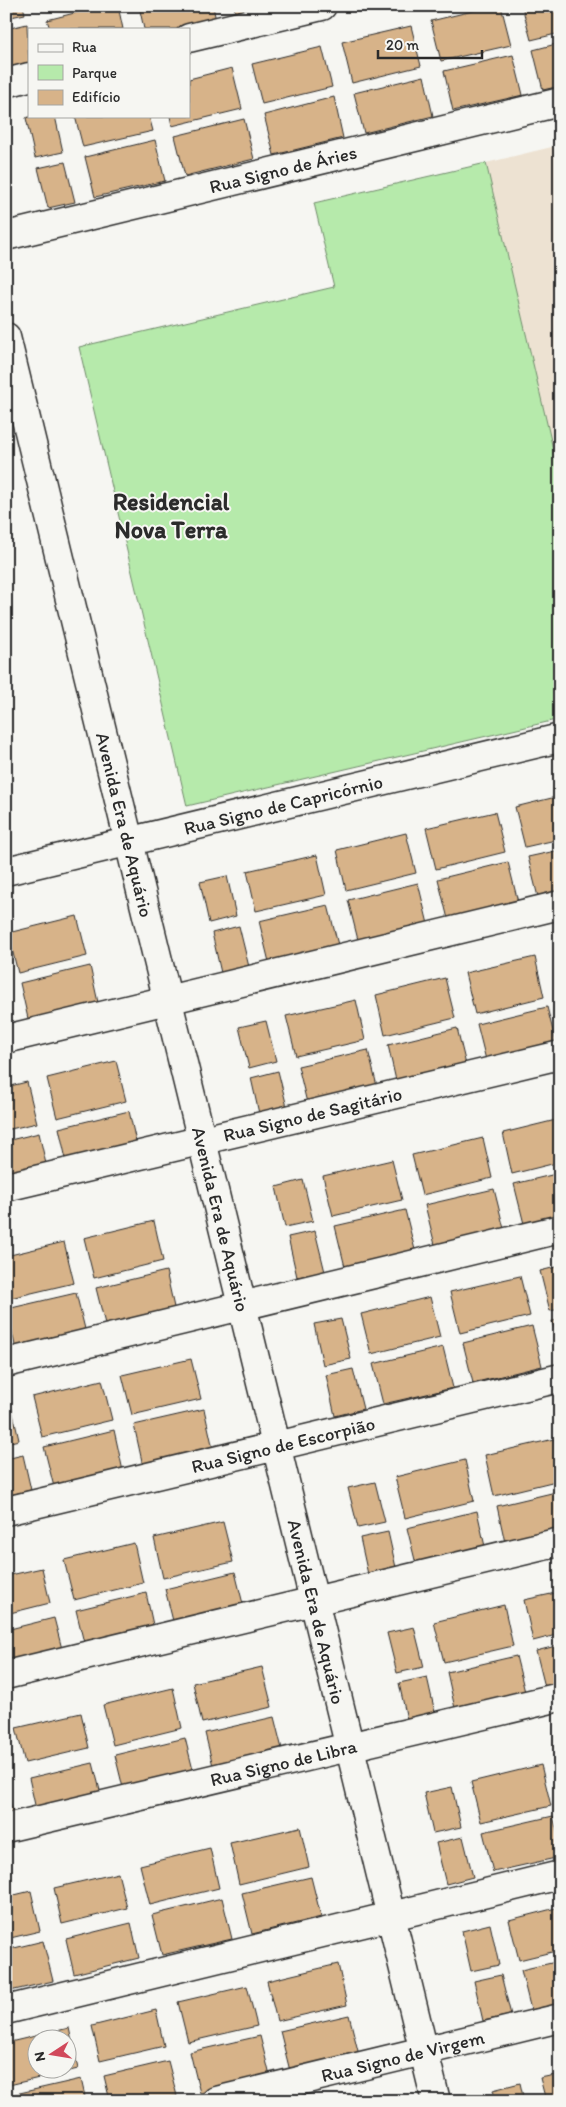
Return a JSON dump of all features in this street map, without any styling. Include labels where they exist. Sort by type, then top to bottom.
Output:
[{"type":"street","points":[[190,38],[322,6]]},
{"type":"street","points":[[6,82],[28,77]]},
{"type":"street","name":"Rua Signo de Áries","points":[[6,236],[560,102]]},
{"type":"street","name":"Avenida Era de Aquário","points":[[6,337],[436,2101]]},
{"type":"street","name":"Rua Signo de Capricórnio","points":[[6,870],[560,738]]},
{"type":"street","points":[[6,1040],[560,904]]},
{"type":"street","name":"Rua Signo de Sagitário","points":[[6,1187],[560,1055]]},
{"type":"street","points":[[6,1364],[560,1229]]},
{"type":"street","name":"Rua Signo de Escorpião","points":[[6,1511],[560,1378]]},
{"type":"street","points":[[6,1675],[560,1542]]},
{"type":"street","name":"Rua Signo de Libra","points":[[6,1828],[560,1697]]},
{"type":"street","points":[[6,2010],[560,1875]]},
{"type":"street","name":"Rua Signo de Virgem","points":[[216,2101],[560,2018]]},
{"type":"shaded area","points":[[560,145],[560,479],[486,163]]},
{"type":"green space","points":[[486,163],[560,479],[560,719],[187,806],[79,347],[334,287],[314,203]]},
{"type":"building","points":[[6,6],[23,6],[25,14],[6,18]]},
{"type":"building","points":[[102,6],[118,6],[123,28],[50,28],[47,20]]},
{"type":"building","points":[[139,6],[213,6],[216,21],[190,28],[144,28]]},
{"type":"building","points":[[234,6],[281,6],[236,17]]},
{"type":"building","points":[[493,6],[501,6],[511,45],[441,61],[431,21]]},
{"type":"building","points":[[522,6],[560,6],[560,33],[531,40]]},
{"type":"building","points":[[27,24],[28,66],[10,71],[6,55],[6,29]]},
{"type":"building","points":[[411,26],[421,66],[352,83],[342,42]]},
{"type":"building","points":[[560,43],[560,86],[543,90],[533,50]]},
{"type":"building","points":[[322,47],[332,87],[262,104],[252,64]]},
{"type":"building","points":[[513,55],[523,95],[453,111],[444,71]]},
{"type":"building","points":[[232,68],[242,109],[172,126],[170,118],[190,118],[190,79]]},
{"type":"building","points":[[424,76],[433,116],[364,133],[354,93]]},
{"type":"building","points":[[334,97],[343,138],[274,155],[264,115]]},
{"type":"building","points":[[26,118],[55,118],[63,152],[35,158]]},
{"type":"building","points":[[76,118],[150,118],[153,131],[83,147]]},
{"type":"building","points":[[244,119],[254,159],[185,176],[175,136]]},
{"type":"building","points":[[155,140],[165,181],[95,197],[85,157]]},
{"type":"building","points":[[65,162],[75,202],[48,208],[38,168]]},
{"type":"building","points":[[560,796],[560,839],[525,847],[515,807]]},
{"type":"building","points":[[495,812],[505,852],[436,869],[426,828]]},
{"type":"building","points":[[406,833],[416,873],[346,890],[337,850]]},
{"type":"building","points":[[560,850],[560,892],[538,897],[528,857]]},
{"type":"building","points":[[317,855],[326,895],[256,911],[247,871]]},
{"type":"building","points":[[508,862],[518,902],[448,919],[438,879]]},
{"type":"building","points":[[227,876],[236,916],[209,923],[200,882]]},
{"type":"building","points":[[418,883],[428,924],[358,940],[348,900]]},
{"type":"building","points":[[328,905],[338,945],[269,962],[259,921]]},
{"type":"building","points":[[77,916],[87,956],[18,973],[8,933]]},
{"type":"building","points":[[239,926],[249,967],[221,973],[212,933]]},
{"type":"building","points":[[560,951],[560,973],[555,952]]},
{"type":"building","points":[[535,957],[544,997],[475,1014],[465,973]]},
{"type":"building","points":[[90,966],[99,1007],[29,1023],[20,983]]},
{"type":"building","points":[[445,978],[455,1018],[385,1035],[376,995]]},
{"type":"building","points":[[356,1000],[365,1040],[296,1056],[286,1016]]},
{"type":"building","points":[[547,1007],[557,1047],[487,1064],[477,1024]]},
{"type":"building","points":[[266,1021],[276,1061],[249,1068],[239,1027]]},
{"type":"building","points":[[457,1028],[467,1069],[397,1085],[388,1045]]},
{"type":"building","points":[[368,1050],[378,1090],[308,1107],[298,1066]]},
{"type":"building","points":[[116,1061],[126,1101],[57,1118],[47,1078]]},
{"type":"building","points":[[278,1071],[288,1111],[260,1118],[251,1078]]},
{"type":"building","points":[[27,1082],[37,1123],[6,1130],[6,1087]]},
{"type":"building","points":[[129,1111],[138,1151],[68,1168],[59,1128]]},
{"type":"building","points":[[560,1119],[560,1162],[512,1174],[503,1133]]},
{"type":"building","points":[[39,1133],[48,1173],[6,1183],[6,1141]]},
{"type":"building","points":[[483,1138],[492,1178],[422,1195],[412,1155]]},
{"type":"building","points":[[392,1160],[402,1200],[333,1216],[323,1176]]},
{"type":"building","points":[[560,1173],[560,1215],[524,1224],[514,1184]]},
{"type":"building","points":[[303,1180],[313,1221],[285,1227],[276,1187]]},
{"type":"building","points":[[494,1189],[504,1229],[435,1245],[425,1205]]},
{"type":"building","points":[[405,1210],[415,1250],[345,1267],[335,1226]]},
{"type":"building","points":[[154,1221],[163,1261],[94,1278],[84,1238]]},
{"type":"building","points":[[315,1231],[325,1272],[297,1277],[288,1237]]},
{"type":"building","points":[[64,1242],[74,1283],[6,1299],[6,1256]]},
{"type":"building","points":[[560,1266],[560,1309],[550,1311],[540,1271]]},
{"type":"building","points":[[166,1271],[175,1312],[106,1328],[96,1288]]},
{"type":"building","points":[[520,1276],[530,1316],[460,1333],[450,1292]]},
{"type":"building","points":[[76,1293],[86,1333],[16,1350],[7,1309]]},
{"type":"building","points":[[430,1297],[440,1337],[371,1354],[361,1314]]},
{"type":"building","points":[[341,1319],[351,1359],[323,1365],[314,1324]]},
{"type":"building","points":[[560,1320],[560,1352],[552,1321]]},
{"type":"building","points":[[532,1326],[542,1366],[473,1383],[463,1343]]},
{"type":"building","points":[[443,1347],[453,1388],[383,1404],[373,1364]]},
{"type":"building","points":[[191,1359],[201,1399],[132,1415],[122,1375]]},
{"type":"building","points":[[353,1369],[363,1409],[335,1416],[326,1375]]},
{"type":"building","points":[[102,1380],[112,1420],[42,1437],[32,1397]]},
{"type":"building","points":[[11,1405],[19,1440],[6,1443],[6,1406]]},
{"type":"building","points":[[204,1409],[213,1449],[143,1466],[134,1425]]},
{"type":"building","points":[[114,1430],[123,1471],[54,1487],[44,1447]]},
{"type":"building","points":[[554,1439],[560,1463],[560,1480],[494,1496],[485,1455]]},
{"type":"building","points":[[23,1455],[31,1490],[6,1496],[6,1459]]},
{"type":"building","points":[[465,1460],[474,1501],[405,1518],[395,1477]]},
{"type":"building","points":[[375,1482],[385,1522],[358,1528],[348,1488]]},
{"type":"building","points":[[560,1491],[560,1533],[506,1547],[497,1506]]},
{"type":"building","points":[[477,1511],[486,1551],[417,1568],[407,1528]]},
{"type":"building","points":[[223,1522],[233,1562],[163,1578],[154,1538]]},
{"type":"building","points":[[388,1532],[397,1572],[369,1579],[360,1538]]},
{"type":"building","points":[[134,1543],[143,1583],[74,1600],[64,1560]]},
{"type":"building","points":[[42,1568],[50,1603],[6,1614],[6,1576]]},
{"type":"building","points":[[235,1572],[245,1612],[175,1629],[165,1589]]},
{"type":"building","points":[[560,1592],[560,1634],[533,1641],[524,1600]]},
{"type":"building","points":[[146,1593],[155,1634],[86,1651],[76,1610]]},
{"type":"building","points":[[504,1605],[513,1646],[444,1662],[434,1622]]},
{"type":"building","points":[[54,1618],[63,1653],[6,1667],[6,1630]]},
{"type":"building","points":[[414,1627],[424,1667],[397,1673],[387,1633]]},
{"type":"building","points":[[560,1645],[560,1688],[546,1691],[536,1651]]},
{"type":"building","points":[[516,1656],[526,1696],[456,1713],[447,1672]]},
{"type":"building","points":[[262,1667],[272,1707],[202,1723],[193,1683]]},
{"type":"building","points":[[427,1677],[436,1717],[408,1724],[399,1683]]},
{"type":"building","points":[[173,1688],[182,1728],[113,1745],[103,1705]]},
{"type":"building","points":[[81,1713],[89,1748],[25,1763],[16,1728]]},
{"type":"building","points":[[274,1717],[284,1757],[215,1774],[205,1733]]},
{"type":"building","points":[[185,1738],[195,1778],[125,1796],[115,1755]]},
{"type":"building","points":[[93,1763],[102,1798],[37,1814],[29,1778]]},
{"type":"building","points":[[541,1765],[551,1806],[481,1822],[471,1782]]},
{"type":"building","points":[[6,1784],[15,1821],[6,1823]]},
{"type":"building","points":[[452,1787],[461,1827],[433,1833],[424,1793]]},
{"type":"building","points":[[553,1816],[560,1844],[560,1857],[493,1872],[483,1832]]},
{"type":"building","points":[[300,1827],[309,1867],[239,1884],[230,1843]]},
{"type":"building","points":[[463,1837],[473,1877],[446,1884],[436,1843]]},
{"type":"building","points":[[210,1848],[219,1888],[150,1905],[140,1865]]},
{"type":"building","points":[[118,1873],[127,1908],[62,1924],[54,1888]]},
{"type":"building","points":[[311,1877],[321,1917],[252,1934],[242,1893]]},
{"type":"building","points":[[31,1891],[40,1931],[6,1939],[6,1897]]},
{"type":"building","points":[[222,1898],[232,1939],[162,1955],[152,1915]]},
{"type":"building","points":[[560,1907],[560,1950],[519,1960],[509,1920]]},
{"type":"building","points":[[131,1923],[139,1958],[74,1974],[66,1939]]},
{"type":"building","points":[[490,1924],[499,1965],[471,1971],[462,1931]]},
{"type":"building","points":[[43,1941],[53,1981],[6,1992],[6,1950]]},
{"type":"building","points":[[560,1961],[560,2003],[531,2010],[521,1970]]},
{"type":"building","points":[[338,1964],[347,2005],[277,2021],[267,1981]]},
{"type":"building","points":[[501,1975],[511,2015],[483,2021],[474,1981]]},
{"type":"building","points":[[247,1986],[257,2026],[188,2042],[178,2002]]},
{"type":"building","points":[[156,2010],[164,2046],[100,2061],[92,2026]]},
{"type":"building","points":[[349,2015],[359,2055],[290,2071],[280,2031]]},
{"type":"building","points":[[260,2036],[270,2076],[200,2093],[190,2052]]},
{"type":"building","points":[[28,2038],[28,2080],[31,2080],[9,2085],[6,2075],[6,2043]]},
{"type":"building","points":[[168,2061],[177,2096],[156,2101],[110,2101],[104,2076]]},
{"type":"building","points":[[560,2074],[560,2101],[546,2101],[540,2078]]},
{"type":"building","points":[[81,2079],[86,2101],[12,2101],[11,2095]]},
{"type":"building","points":[[520,2083],[524,2101],[496,2101],[493,2090]]},
{"type":"district","name":"Residencial Nova Terra","points":[[171,515]]}]
